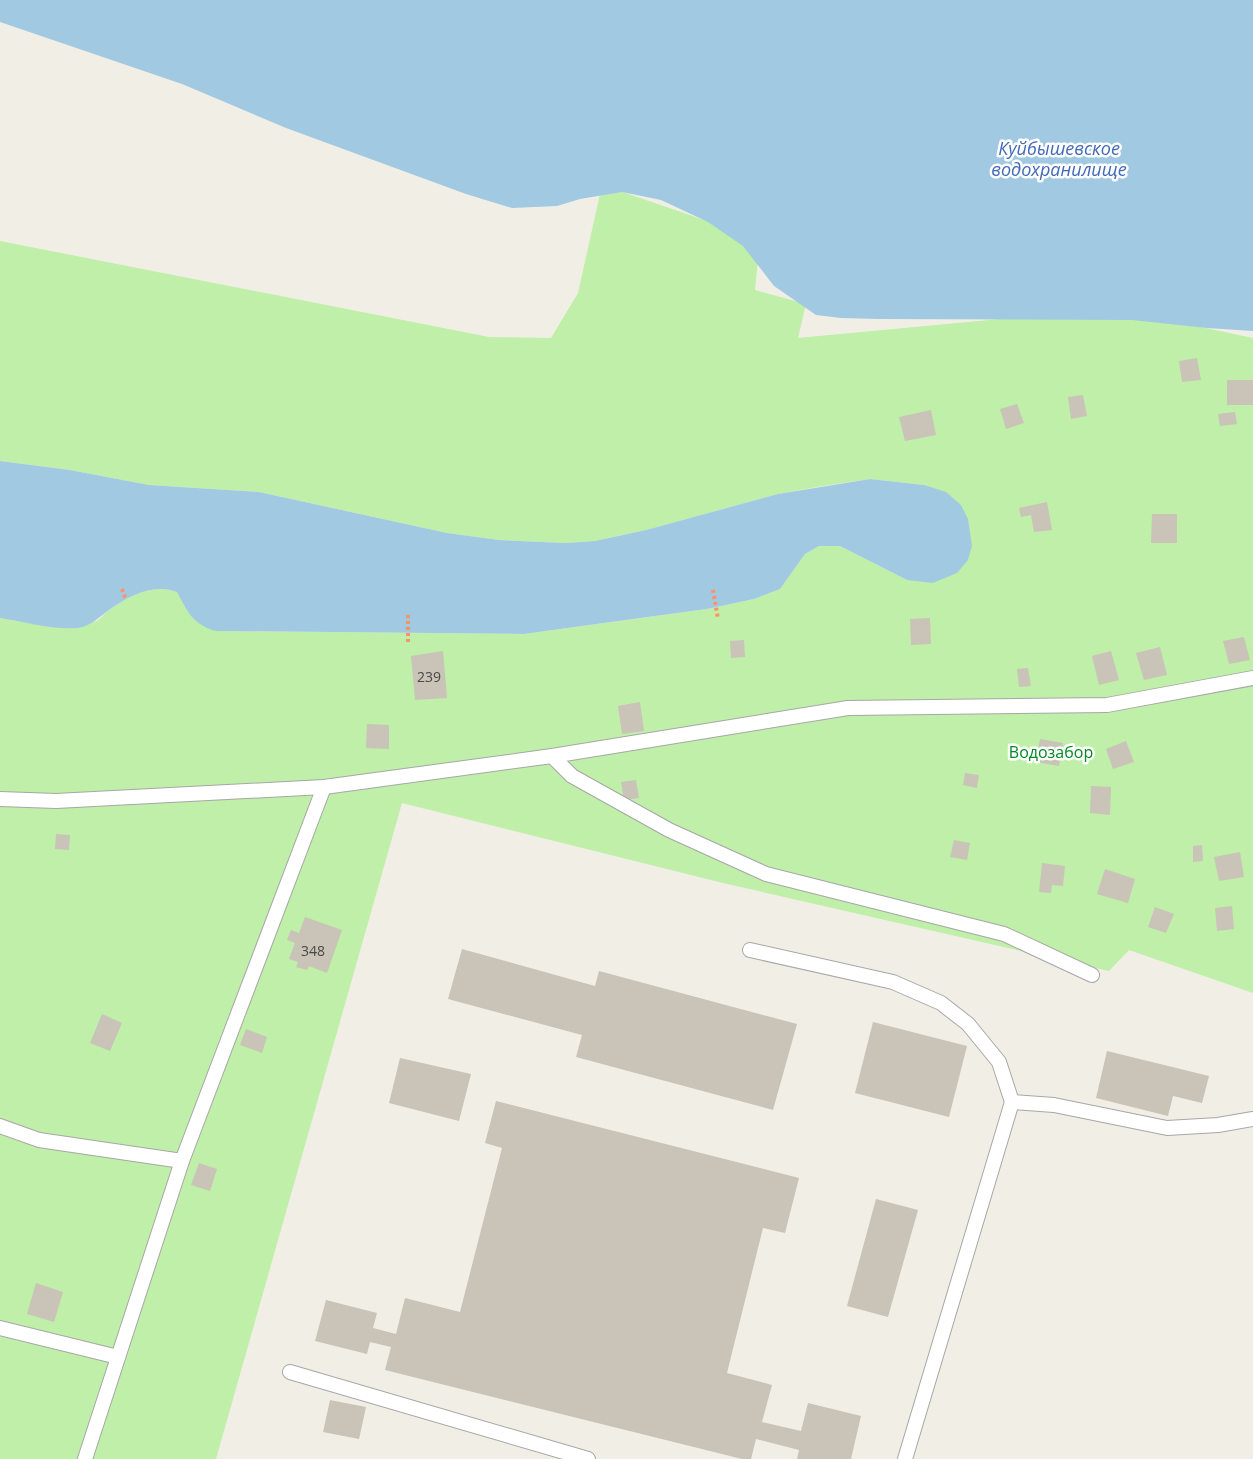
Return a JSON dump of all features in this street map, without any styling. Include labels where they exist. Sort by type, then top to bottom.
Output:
[{"type":"lane","points":[[0,799],[56,801],[324,787],[552,756],[848,708],[1107,705],[1253,678]]},
{"type":"lane","points":[[552,756],[572,776],[669,830],[766,874],[1004,934],[1092,975]]},
{"type":"lane","points":[[85,1459],[183,1161],[324,787]]},
{"type":"lane","points":[[750,950],[893,982],[941,1003],[968,1024],[999,1062],[1012,1102],[905,1459]]},
{"type":"lane","points":[[1012,1102],[1054,1106],[1167,1128],[1218,1125],[1253,1119]]},
{"type":"lane","points":[[0,1126],[39,1140],[183,1161]]},
{"type":"lane","points":[[0,1328],[118,1357]]},
{"type":"lane","points":[[290,1372],[588,1459]]},
{"type":"path","points":[[122,589],[126,600]]},
{"type":"path","points":[[713,590],[718,619]]},
{"type":"path","points":[[408,614],[408,642]]},
{"type":"green space","name":"Водозабор","points":[[602,185],[760,239],[755,290],[806,304],[798,338],[1032,316],[1158,318],[1253,338],[1253,993],[1129,950],[1109,971],[723,883],[402,803],[216,1459],[0,1459],[0,618],[46,625],[82,625],[97,620],[132,596],[159,589],[177,592],[185,606],[216,631],[524,634],[707,609],[754,599],[780,589],[805,554],[819,546],[840,546],[907,580],[924,485],[870,479],[817,487],[778,494],[646,530],[595,541],[566,543],[499,540],[447,533],[259,492],[149,485],[70,470],[0,461],[0,241],[489,337],[551,338],[578,293]]},
{"type":"water","name":"Куйбышевское водохранилище","points":[[0,0],[1253,0],[1253,331],[1132,320],[878,319],[816,315],[774,286],[743,246],[708,222],[661,200],[622,192],[580,199],[557,206],[512,208],[466,194],[286,128],[182,84],[0,22]]},
{"type":"water","points":[[0,461],[70,470],[149,485],[259,492],[447,533],[499,540],[566,543],[595,541],[646,530],[778,494],[870,479],[924,485],[946,492],[961,505],[968,519],[972,546],[968,560],[957,573],[933,583],[907,580],[840,546],[819,546],[805,554],[780,589],[754,599],[707,609],[524,634],[216,631],[196,621],[177,592],[159,589],[133,596],[87,625],[78,628],[59,628],[0,618]]},
{"type":"building","points":[[1197,358],[1201,380],[1182,382],[1179,361]]},
{"type":"building","points":[[1227,380],[1253,380],[1253,405],[1227,405]]},
{"type":"building","points":[[1083,395],[1087,416],[1071,419],[1068,397]]},
{"type":"building","points":[[1017,404],[1024,423],[1006,429],[1000,409]]},
{"type":"building","points":[[931,410],[936,435],[905,441],[899,417]]},
{"type":"building","points":[[1235,412],[1237,424],[1220,426],[1218,414]]},
{"type":"building","points":[[1047,502],[1052,530],[1034,532],[1031,515],[1021,517],[1019,508]]},
{"type":"building","points":[[1152,514],[1177,514],[1177,543],[1151,543]]},
{"type":"building","points":[[930,618],[931,644],[911,645],[910,619]]},
{"type":"building","points":[[1244,637],[1250,660],[1229,664],[1223,641]]},
{"type":"building","points":[[744,640],[745,657],[731,658],[730,641]]},
{"type":"building","points":[[1160,647],[1167,675],[1144,680],[1136,653]]},
{"type":"building","points":[[443,651],[447,698],[415,700],[411,656]]},
{"type":"building","points":[[1111,651],[1119,680],[1099,685],[1092,656]]},
{"type":"building","points":[[1028,668],[1031,686],[1019,687],[1017,669]]},
{"type":"building","points":[[640,702],[644,731],[622,734],[618,706]]},
{"type":"building","points":[[367,724],[389,725],[389,749],[366,748]]},
{"type":"building","points":[[1040,739],[1063,743],[1059,766],[1036,762]]},
{"type":"building","points":[[1126,741],[1134,762],[1113,769],[1106,749]]},
{"type":"building","points":[[965,773],[979,775],[977,788],[963,785]]},
{"type":"building","points":[[636,780],[639,798],[624,800],[621,782]]},
{"type":"building","points":[[1091,786],[1111,787],[1110,815],[1090,813]]},
{"type":"building","points":[[56,834],[70,835],[69,850],[55,849]]},
{"type":"building","points":[[954,840],[970,843],[967,860],[950,857]]},
{"type":"building","points":[[1202,845],[1203,861],[1193,862],[1193,846]]},
{"type":"building","points":[[1240,852],[1244,877],[1219,881],[1214,857]]},
{"type":"building","points":[[1042,863],[1065,866],[1063,886],[1052,885],[1051,893],[1039,892]]},
{"type":"building","points":[[1105,869],[1135,879],[1128,903],[1097,894]]},
{"type":"building","points":[[1232,906],[1234,929],[1217,931],[1215,908]]},
{"type":"building","points":[[1155,907],[1174,914],[1166,933],[1148,927]]},
{"type":"building","points":[[305,917],[342,930],[327,973],[309,966],[307,970],[296,967],[298,962],[289,959],[295,943],[287,940],[291,930],[299,933]]},
{"type":"building","points":[[462,949],[595,986],[599,971],[797,1024],[773,1110],[576,1057],[582,1035],[448,999]]},
{"type":"building","points":[[102,1014],[122,1023],[110,1051],[90,1043]]},
{"type":"building","points":[[873,1022],[967,1046],[949,1117],[855,1093]]},
{"type":"building","points":[[246,1029],[267,1037],[262,1053],[240,1045]]},
{"type":"building","points":[[1107,1051],[1209,1076],[1202,1103],[1173,1096],[1168,1116],[1096,1098]]},
{"type":"building","points":[[400,1058],[471,1074],[459,1121],[389,1103]]},
{"type":"building","points":[[496,1101],[799,1178],[785,1233],[763,1228],[727,1373],[772,1385],[762,1422],[801,1431],[808,1403],[861,1416],[851,1459],[797,1459],[799,1450],[756,1439],[751,1459],[742,1459],[385,1370],[391,1347],[370,1342],[367,1354],[315,1341],[326,1300],[377,1313],[373,1328],[396,1334],[405,1298],[460,1312],[502,1148],[485,1143]]},
{"type":"building","points":[[199,1163],[217,1169],[210,1191],[191,1185]]},
{"type":"building","points":[[876,1199],[918,1210],[888,1317],[847,1306]]},
{"type":"building","points":[[36,1283],[63,1292],[54,1322],[27,1314]]},
{"type":"building","points":[[330,1400],[366,1407],[359,1439],[323,1432]]}]
